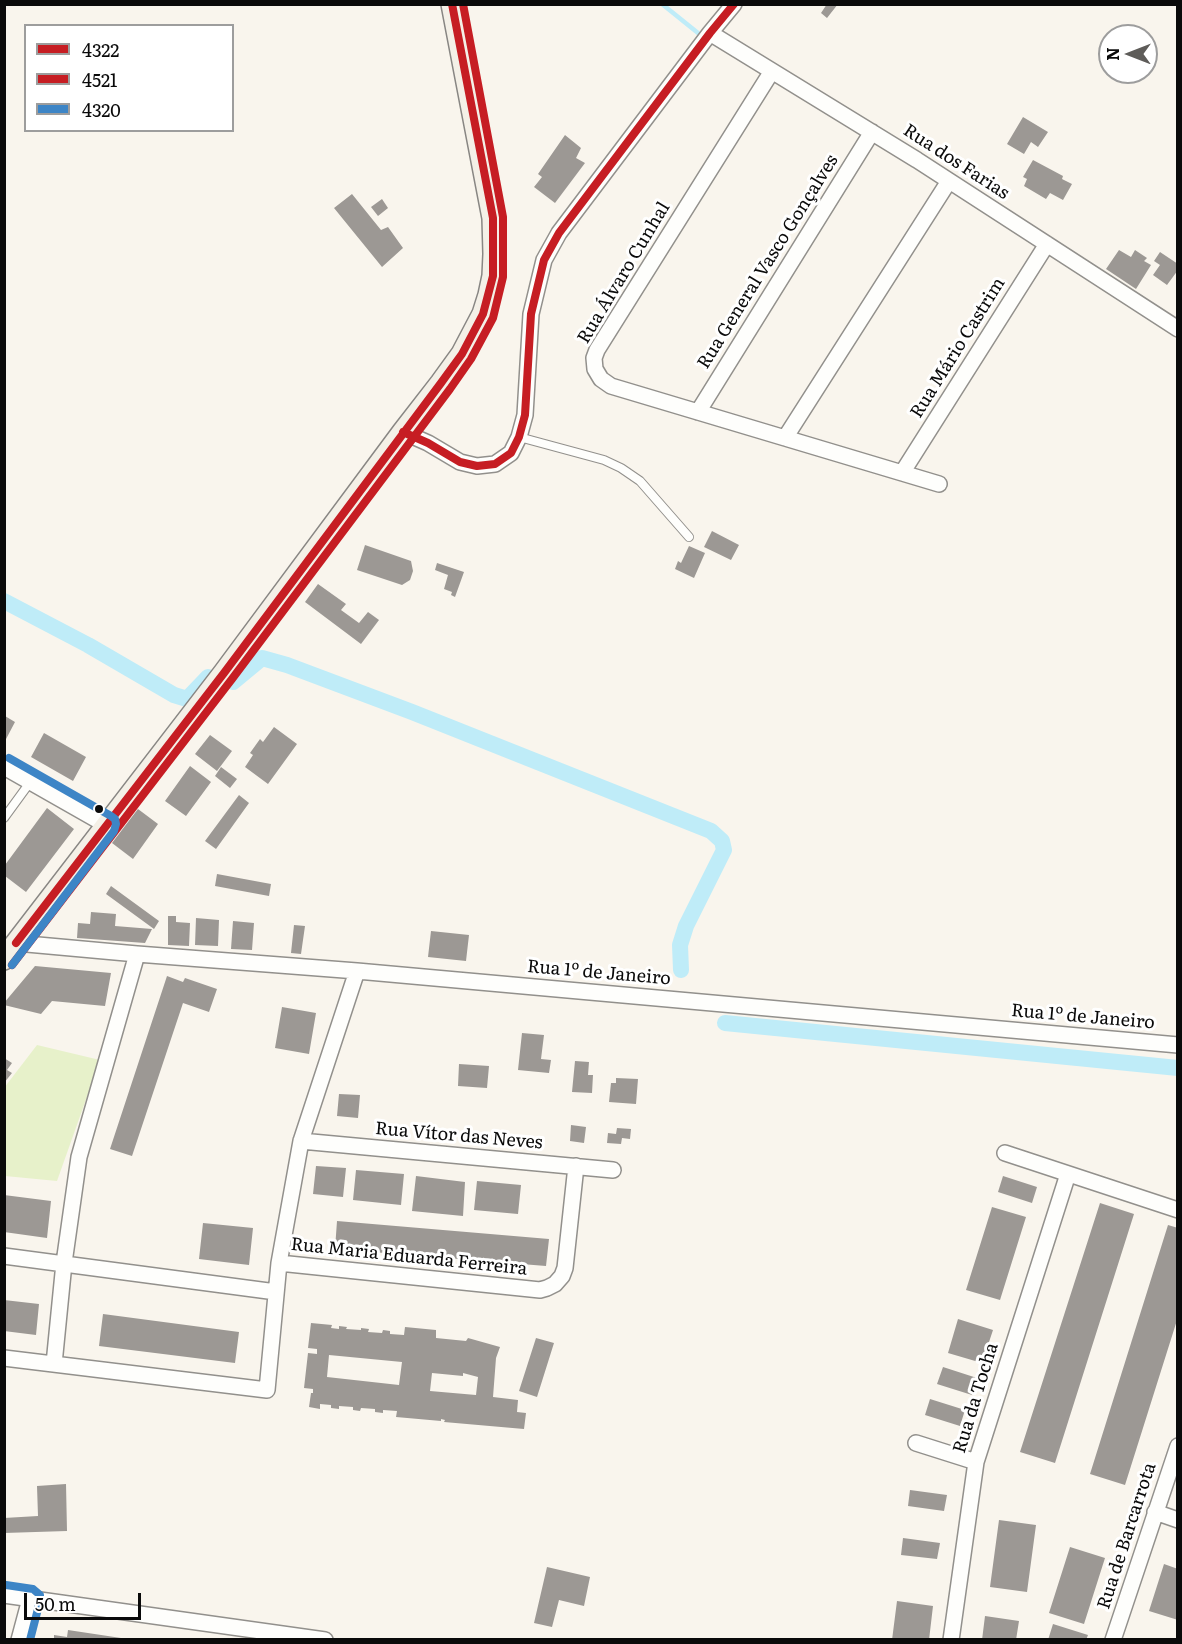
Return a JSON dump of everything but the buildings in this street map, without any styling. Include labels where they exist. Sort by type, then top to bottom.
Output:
[{"type":"main road","points":[[8,948],[224,673],[441,383],[467,344],[483,314],[493,276],[495,234],[452,4]]},
{"type":"street","points":[[403,432],[428,443],[460,462],[477,466],[495,464],[511,453],[519,437],[525,415],[531,314],[544,260],[559,233],[734,4]]},
{"type":"street","name":"Rua dos Farias","points":[[710,33],[950,181],[1178,328]]},
{"type":"street","name":"Rua Álvaro Cunhal","points":[[772,71],[597,350],[594,358],[597,374],[611,386],[939,484]]},
{"type":"street","name":"Rua General Vasco Gonçalves","points":[[698,411],[872,132]]},
{"type":"street","points":[[786,438],[950,181]]},
{"type":"street","name":"Rua Mário Castrim","points":[[902,473],[1047,244]]},
{"type":"street","points":[[4,767],[106,825]]},
{"type":"street","name":"Rua 1º de Janeiro","points":[[8,948],[137,954],[357,971],[1178,1045]]},
{"type":"street","points":[[54,1364],[64,1263],[79,1157],[137,954]]},
{"type":"street","points":[[4,1358],[267,1390],[279,1263],[301,1141],[357,971]]},
{"type":"street","name":"Rua Vítor das Neves","points":[[301,1141],[614,1170]]},
{"type":"street","points":[[1005,1153],[1178,1210]]},
{"type":"street","name":"Rua Maria Eduarda Ferreira","points":[[279,1263],[540,1290],[547,1288],[555,1284],[562,1276],[567,1260],[576,1166]]},
{"type":"street","name":"Rua da Tocha","points":[[951,1640],[976,1462],[1068,1174]]},
{"type":"street","points":[[4,1256],[276,1292]]},
{"type":"street","points":[[916,1443],[976,1462]]},
{"type":"street","name":"Rua de Barcarrota","points":[[1113,1640],[1178,1446]]},
{"type":"street","points":[[1155,1512],[1178,1520]]},
{"type":"street","points":[[4,1595],[325,1640]]},
{"type":"street","points":[[19,1640],[30,1599]]},
{"type":"lane","points":[[519,437],[604,460],[621,468],[640,481],[689,537]]},
{"type":"lane","points":[[4,818],[31,781]]},
{"type":"green space","points":[[37,1045],[100,1060],[57,1181],[5,1176],[4,1088]]},
{"type":"waterway","points":[[662,4],[698,33]]},
{"type":"waterway","points":[[4,601],[88,645],[174,695],[187,699],[208,677]]},
{"type":"waterway","points":[[233,682],[262,658],[287,665],[412,712],[711,831],[722,841],[724,850],[686,926],[680,945],[681,970]]},
{"type":"waterway","points":[[725,1023],[1178,1068]]},
{"type":"transit line","name":"4322","points":[[16,943],[224,673],[441,383],[462,354],[483,314],[493,276],[493,218],[452,4]]},
{"type":"transit line","name":"4521","points":[[12,965],[232,679],[450,389],[471,359],[493,318],[503,277],[503,217],[463,4]]},
{"type":"transit line","name":"4322","points":[[403,432],[428,443],[460,462],[477,466],[495,464],[511,453],[519,437],[525,415],[531,314],[544,260],[559,233],[734,4]]},
{"type":"transit line","name":"4320","points":[[9,758],[111,816],[115,819],[116,824],[114,831],[12,965]]},
{"type":"transit line","name":"4320","points":[[6,1585],[33,1589],[40,1595],[30,1640]]}]
